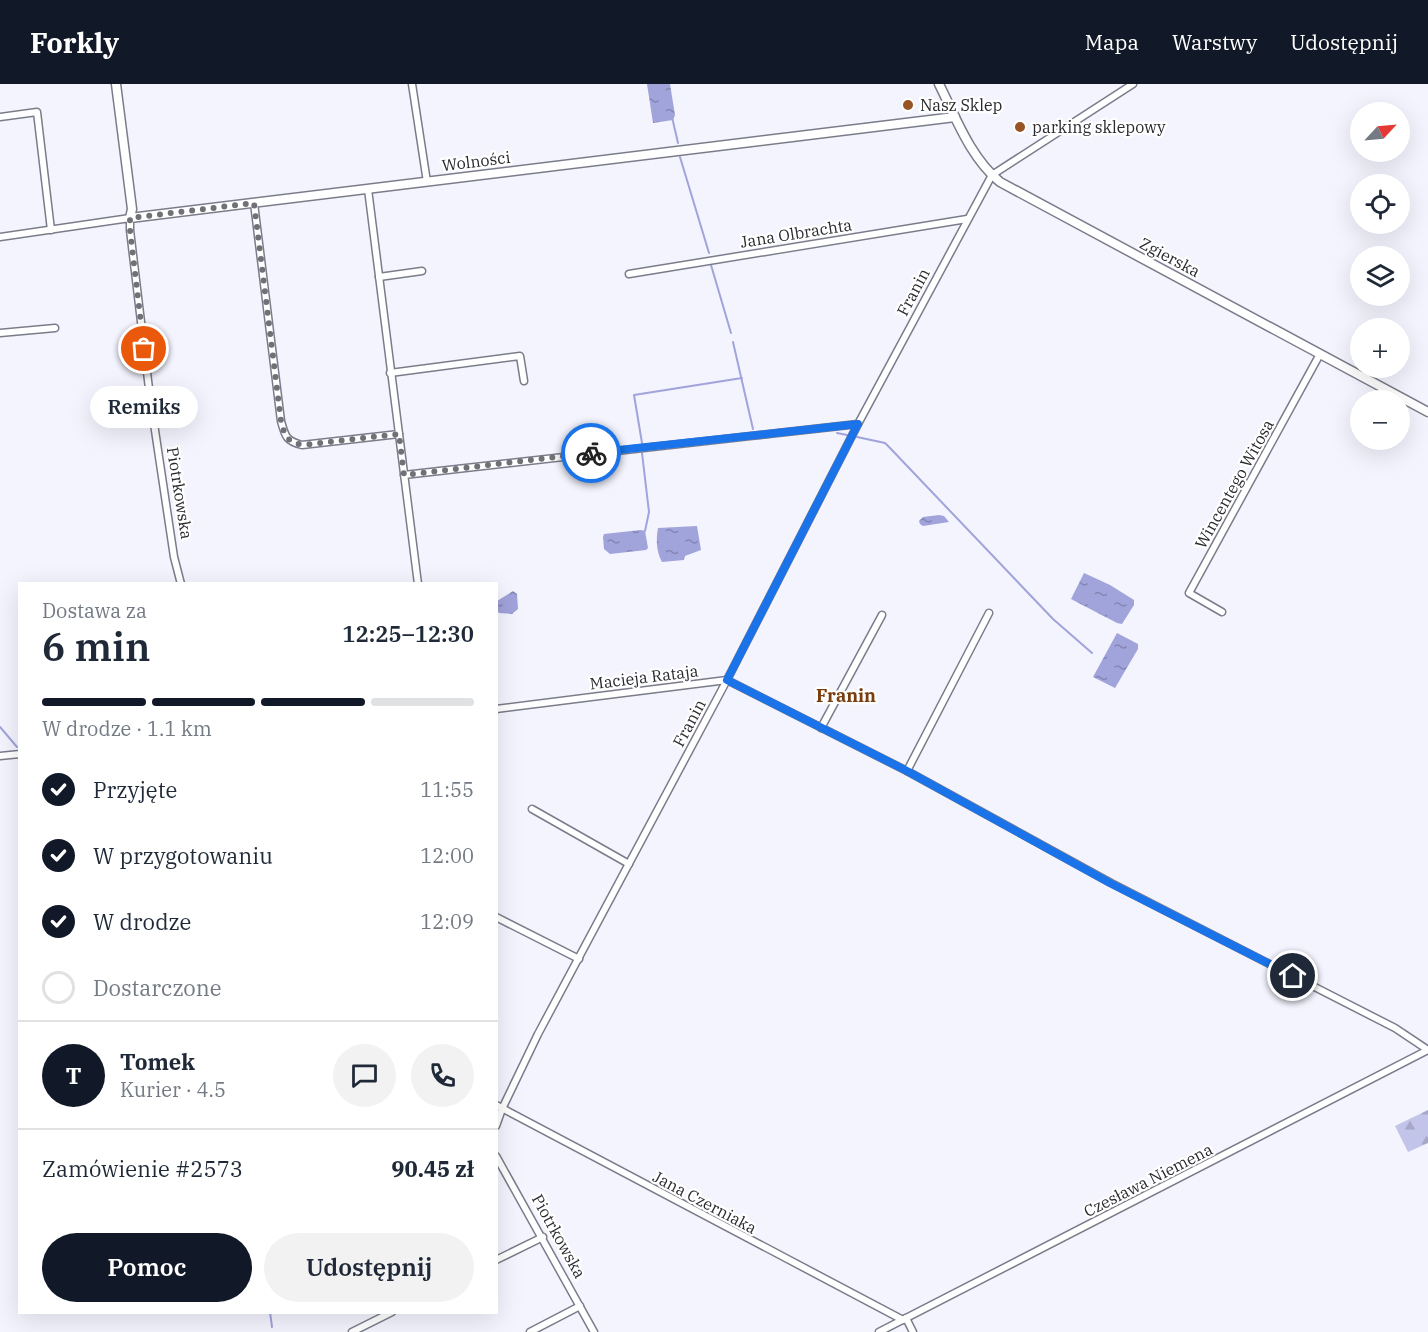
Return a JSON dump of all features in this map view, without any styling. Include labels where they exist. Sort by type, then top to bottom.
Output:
[{"type":"street","name":"Piotrkowska","points":[[116,84],[132,210],[130,230],[150,397],[174,557],[180,582]]},
{"type":"street","points":[[412,84],[427,182]]},
{"type":"street","name":"Zgierska","points":[[939,84],[978,158],[992,175],[1015,191],[1428,412]]},
{"type":"street","points":[[992,175],[1133,84]]},
{"type":"street","points":[[0,117],[37,112],[51,230]]},
{"type":"street","name":"Wolności","points":[[0,237],[130,218],[955,117]]},
{"type":"street","name":"Franin","points":[[499,1107],[727,680],[858,424],[992,175]]},
{"type":"street","points":[[368,189],[418,582]]},
{"type":"street","points":[[254,203],[281,421],[285,435],[292,442],[302,445],[399,434]]},
{"type":"street","name":"Jana Olbrachta","points":[[629,274],[968,219]]},
{"type":"street","points":[[379,277],[422,271]]},
{"type":"street","points":[[0,333],[55,328]]},
{"type":"street","name":"Wincentego Witosa","points":[[1222,612],[1189,593],[1320,354]]},
{"type":"street","points":[[390,373],[520,356],[524,381]]},
{"type":"street","points":[[404,475],[858,424]]},
{"type":"street","points":[[907,771],[989,613]]},
{"type":"street","points":[[821,728],[882,615]]},
{"type":"street","points":[[727,680],[907,771],[1110,883],[1395,1028],[1428,1050]]},
{"type":"street","name":"Macieja Rataja","points":[[498,709],[727,680]]},
{"type":"street","points":[[0,756],[18,754]]},
{"type":"street","points":[[532,809],[629,864]]},
{"type":"street","points":[[498,918],[579,959]]},
{"type":"street","name":"Czesława Niemena","points":[[879,1332],[1428,1050]]},
{"type":"street","name":"Jana Czerniaka","points":[[499,1107],[904,1319]]},
{"type":"street","name":"Piotrkowska","points":[[498,1164],[543,1237],[594,1332]]},
{"type":"street","points":[[498,1259],[543,1237]]},
{"type":"street","points":[[530,1332],[580,1306]]},
{"type":"street","points":[[352,1332],[388,1314]]},
{"type":"street","points":[[904,1319],[913,1332]]},
{"type":"green space","points":[[1428,1110],[1428,1143],[1408,1152],[1395,1126]]},
{"type":"water","points":[[647,84],[670,84],[675,115],[673,120],[653,123]]},
{"type":"water","points":[[944,516],[949,522],[923,526],[920,524],[919,521],[923,517]]},
{"type":"water","points":[[697,526],[701,550],[685,556],[684,560],[662,562],[657,545],[658,528]]},
{"type":"water","points":[[645,531],[648,548],[646,550],[610,554],[604,549],[604,534]]},
{"type":"water","points":[[1084,573],[1134,600],[1134,605],[1122,624],[1071,599]]},
{"type":"water","points":[[513,591],[517,594],[518,609],[512,614],[499,613],[498,600]]},
{"type":"water","points":[[1117,633],[1138,644],[1138,649],[1115,688],[1093,677]]},
{"type":"waterway","points":[[672,117],[678,143]]},
{"type":"waterway","points":[[680,157],[709,253]]},
{"type":"waterway","points":[[711,265],[731,333]]},
{"type":"waterway","points":[[733,342],[753,429]]},
{"type":"waterway","points":[[642,443],[634,395],[742,378]]},
{"type":"waterway","points":[[837,433],[847,435]]},
{"type":"waterway","points":[[755,439],[771,437]]},
{"type":"waterway","points":[[857,437],[885,443],[1053,619],[1092,653]]},
{"type":"waterway","points":[[642,453],[649,512],[645,531]]},
{"type":"waterway","points":[[0,727],[17,747]]},
{"type":"waterway","points":[[270,1314],[272,1327]]},
{"type":"way so far","points":[[144,349],[130,218],[254,203],[281,421],[285,435],[292,442],[302,445],[399,434],[404,475],[591,453]]},
{"type":"place","name":"Nasz Sklep","points":[[908,105]]},
{"type":"place","name":"parking sklepowy","points":[[1020,127]]},
{"type":"place","name":"Remiks","points":[[144,349]]},
{"type":"district","name":"Franin","points":[[846,695]]},
{"type":"route","points":[[591,453],[858,424],[727,680],[907,771],[1110,883],[1293,976]]}]
